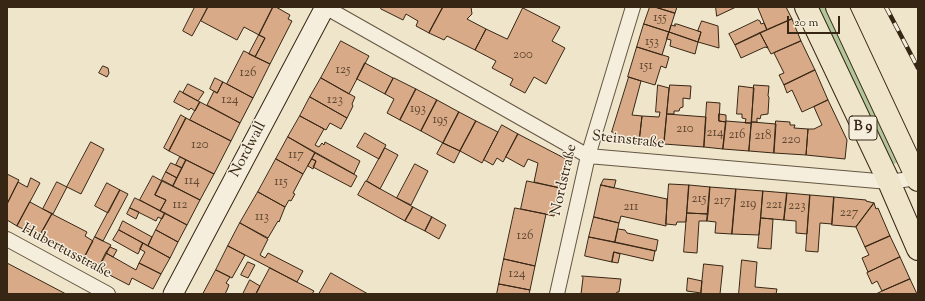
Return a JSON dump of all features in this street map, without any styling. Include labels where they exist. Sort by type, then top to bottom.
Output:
[{"type":"main road","name":"B 9","points":[[806,7],[889,182],[918,249]]},
{"type":"main road","name":"B 9","points":[[837,7],[917,179]]},
{"type":"street","name":"Steinstraße","points":[[325,7],[588,156],[889,182],[917,179]]},
{"type":"street","name":"Nordwall","points":[[173,294],[325,7]]},
{"type":"street","name":"Nordstraße","points":[[557,294],[588,156],[633,7]]},
{"type":"street","name":"Hubertusstraße","points":[[7,239],[108,294]]},
{"type":"green space","points":[[816,7],[829,7],[898,160],[898,163],[888,164]]},
{"type":"building","points":[[195,7],[208,7],[192,36],[183,31]]},
{"type":"building","points":[[208,7],[273,7],[259,35],[244,27],[237,40],[201,21]]},
{"type":"building","points":[[273,7],[276,7],[290,15],[288,19],[292,21],[270,64],[255,57],[265,38],[259,35]]},
{"type":"building","points":[[382,7],[443,7],[429,33],[416,26],[418,21],[406,14],[403,20],[381,9]]},
{"type":"building","points":[[443,7],[471,7],[472,14],[467,19],[486,29],[475,50],[447,36],[444,40],[429,33]]},
{"type":"building","points":[[650,7],[675,13],[669,32],[644,24]]},
{"type":"building","points":[[655,7],[677,7],[675,13]]},
{"type":"building","points":[[716,7],[736,7],[717,16]]},
{"type":"building","points":[[786,7],[792,19],[767,30],[758,8]]},
{"type":"building","points":[[523,8],[560,27],[552,41],[565,48],[546,84],[534,77],[525,93],[510,85],[513,79],[492,68],[496,61],[475,50],[486,29],[507,39]]},
{"type":"building","points":[[792,19],[801,41],[771,54],[760,33]]},
{"type":"building","points":[[758,20],[761,24],[764,23],[767,30],[735,45],[729,34]]},
{"type":"building","points":[[702,21],[718,26],[719,48],[698,42],[701,32],[698,31]]},
{"type":"building","points":[[644,24],[669,32],[662,55],[637,47]]},
{"type":"building","points":[[675,24],[701,32],[698,42],[669,32],[671,25],[675,26]]},
{"type":"building","points":[[669,32],[698,42],[695,54],[670,46],[671,40],[667,39]]},
{"type":"building","points":[[760,33],[768,48],[765,47],[741,58],[735,45]]},
{"type":"building","points":[[259,35],[265,38],[255,57],[249,54]]},
{"type":"building","points":[[341,41],[369,56],[349,94],[321,78]]},
{"type":"building","points":[[801,41],[815,70],[784,85],[779,75],[784,73],[774,53]]},
{"type":"building","points":[[637,47],[669,57],[666,68],[661,66],[655,85],[628,77]]},
{"type":"building","points":[[244,51],[270,64],[253,98],[227,84]]},
{"type":"building","points":[[365,63],[393,78],[385,94],[357,79]]},
{"type":"building","points":[[103,66],[108,68],[109,73],[107,77],[99,73]]},
{"type":"building","points":[[815,70],[828,100],[802,112],[792,90],[787,93],[784,85]]},
{"type":"building","points":[[629,77],[641,81],[632,115],[642,116],[639,142],[617,140],[612,132]]},
{"type":"building","points":[[215,78],[223,82],[217,93],[210,89]]},
{"type":"building","points":[[321,78],[355,97],[352,104],[353,106],[347,118],[310,97]]},
{"type":"building","points":[[394,78],[416,89],[400,120],[387,113],[394,99],[385,94]]},
{"type":"building","points":[[223,82],[253,98],[240,123],[207,105],[214,91],[217,93]]},
{"type":"building","points":[[188,84],[204,92],[198,101],[183,93]]},
{"type":"building","points":[[658,85],[669,88],[664,144],[639,142],[642,116],[659,117],[660,112],[656,112]]},
{"type":"building","points":[[670,85],[691,86],[690,99],[683,98],[683,107],[680,108],[679,111],[674,111],[674,114],[667,114]]},
{"type":"building","points":[[754,85],[769,86],[768,114],[761,115],[760,119],[757,118],[757,122],[752,122]]},
{"type":"building","points":[[739,86],[754,88],[751,123],[745,123],[746,119],[742,118],[742,114],[737,114]]},
{"type":"building","points":[[416,89],[437,100],[421,131],[400,120]]},
{"type":"building","points":[[180,91],[200,102],[195,111],[191,108],[189,110],[174,102]]},
{"type":"building","points":[[310,97],[347,118],[341,129],[330,123],[326,130],[300,116]]},
{"type":"building","points":[[437,100],[459,112],[443,143],[421,131]]},
{"type":"building","points":[[828,100],[847,140],[845,159],[806,155],[808,129],[814,129],[822,125],[814,107]]},
{"type":"building","points":[[200,102],[240,123],[231,141],[190,120]]},
{"type":"building","points":[[707,102],[720,103],[719,121],[726,122],[723,149],[704,147]]},
{"type":"building","points":[[459,112],[476,121],[460,151],[443,143]]},
{"type":"building","points":[[667,114],[706,117],[704,147],[664,144]]},
{"type":"building","points":[[719,114],[726,115],[726,122],[719,121]]},
{"type":"building","points":[[181,115],[186,118],[169,151],[164,148]]},
{"type":"building","points":[[300,116],[324,129],[315,145],[319,147],[322,143],[324,145],[325,142],[360,161],[354,174],[288,137]]},
{"type":"building","points":[[186,118],[231,141],[214,174],[169,151]]},
{"type":"building","points":[[476,121],[498,132],[482,163],[460,151]]},
{"type":"building","points":[[726,121],[751,123],[749,151],[723,149]]},
{"type":"building","points":[[776,121],[790,122],[790,125],[795,125],[794,128],[808,129],[806,155],[774,153]]},
{"type":"building","points":[[752,122],[776,124],[774,153],[749,151]]},
{"type":"building","points":[[502,125],[518,134],[503,162],[497,158],[493,165],[484,160]]},
{"type":"building","points":[[365,133],[386,145],[379,159],[357,147]]},
{"type":"building","points":[[518,134],[566,159],[560,188],[534,182],[538,163],[528,159],[524,167],[506,157]]},
{"type":"building","points":[[288,137],[315,153],[303,174],[276,159]]},
{"type":"building","points":[[91,142],[104,149],[81,194],[67,187]]},
{"type":"building","points":[[443,143],[460,151],[454,163],[437,154]]},
{"type":"building","points":[[385,148],[398,155],[380,189],[367,181]]},
{"type":"building","points":[[315,153],[357,176],[351,187],[313,167],[316,161],[312,159]]},
{"type":"building","points":[[180,157],[186,160],[182,168],[176,165]]},
{"type":"building","points":[[276,159],[303,174],[293,193],[295,194],[285,207],[258,192]]},
{"type":"building","points":[[312,159],[316,161],[313,169],[308,166]]},
{"type":"building","points":[[186,160],[214,174],[200,200],[173,186]]},
{"type":"building","points":[[171,163],[182,168],[177,178],[166,172]]},
{"type":"building","points":[[415,164],[428,171],[411,205],[397,198]]},
{"type":"building","points":[[166,172],[177,178],[173,186],[162,180]]},
{"type":"building","points":[[7,174],[19,180],[7,204]]},
{"type":"building","points":[[153,176],[162,181],[155,195],[166,200],[160,211],[140,200]]},
{"type":"building","points":[[31,178],[40,183],[17,226],[7,220],[7,204],[18,182],[27,187]]},
{"type":"building","points":[[604,179],[616,180],[614,188],[601,185]]},
{"type":"building","points":[[162,181],[200,200],[187,225],[160,211],[166,200],[155,195]]},
{"type":"building","points":[[366,181],[413,207],[405,221],[358,195]]},
{"type":"building","points":[[527,181],[560,188],[554,216],[521,209]]},
{"type":"building","points":[[57,182],[67,187],[53,214],[43,209]]},
{"type":"building","points":[[107,183],[120,190],[108,213],[95,206]]},
{"type":"building","points":[[669,184],[689,185],[686,222],[677,222],[676,225],[666,224]]},
{"type":"building","points":[[601,185],[667,199],[666,226],[621,216],[619,223],[594,217]]},
{"type":"building","points":[[689,185],[710,187],[708,214],[687,213]]},
{"type":"building","points":[[710,187],[736,189],[732,234],[715,233],[716,222],[707,221]]},
{"type":"building","points":[[736,189],[763,191],[759,235],[732,234]]},
{"type":"building","points":[[120,190],[128,194],[103,241],[95,237]]},
{"type":"building","points":[[763,191],[787,193],[784,220],[761,218]]},
{"type":"building","points":[[258,192],[285,207],[279,222],[278,221],[268,238],[240,223]]},
{"type":"building","points":[[787,193],[810,195],[807,234],[796,233],[796,221],[784,220]]},
{"type":"building","points":[[810,195],[834,197],[832,224],[820,223],[818,252],[806,251]]},
{"type":"building","points":[[834,197],[866,200],[874,203],[856,227],[832,225]]},
{"type":"building","points":[[135,198],[165,213],[162,219],[158,217],[156,221],[130,208]]},
{"type":"building","points":[[30,202],[52,214],[39,237],[17,226]]},
{"type":"building","points":[[874,203],[876,209],[878,208],[890,236],[865,247],[856,227]]},
{"type":"building","points":[[413,207],[432,217],[425,231],[405,221]]},
{"type":"building","points":[[130,208],[139,212],[136,219],[127,214]]},
{"type":"building","points":[[515,208],[546,214],[535,266],[504,259]]},
{"type":"building","points":[[165,213],[187,225],[178,242],[156,230]]},
{"type":"building","points":[[687,213],[708,214],[707,221],[699,221],[697,253],[684,252]]},
{"type":"building","points":[[52,214],[87,232],[85,236],[93,241],[83,260],[39,237]]},
{"type":"building","points":[[432,217],[446,225],[439,239],[425,231]]},
{"type":"building","points":[[594,217],[619,223],[615,242],[589,237]]},
{"type":"building","points":[[761,218],[773,219],[771,249],[758,248]]},
{"type":"building","points":[[123,221],[152,237],[148,246],[119,230]]},
{"type":"building","points":[[240,223],[268,239],[260,255],[265,258],[268,253],[303,271],[297,282],[228,246]]},
{"type":"building","points":[[618,229],[625,230],[627,233],[658,240],[656,251],[615,242]]},
{"type":"building","points":[[119,230],[143,243],[138,254],[113,240]]},
{"type":"building","points":[[156,230],[178,242],[170,258],[148,246]]},
{"type":"building","points":[[890,236],[900,257],[868,272],[862,258],[869,255],[865,247]]},
{"type":"building","points":[[95,237],[111,245],[98,269],[83,260]]},
{"type":"building","points":[[589,237],[655,251],[653,261],[614,252],[612,262],[585,256]]},
{"type":"building","points":[[143,243],[170,258],[161,274],[139,263],[145,252],[140,249]]},
{"type":"building","points":[[228,246],[245,255],[232,278],[216,270]]},
{"type":"building","points":[[110,247],[117,250],[113,257],[106,253]]},
{"type":"building","points":[[614,252],[620,254],[618,263],[612,262]]},
{"type":"building","points":[[106,253],[136,270],[139,263],[161,274],[153,289],[132,278],[129,285],[98,269]]},
{"type":"building","points":[[900,257],[910,279],[882,291],[877,281],[872,284],[867,273]]},
{"type":"building","points":[[504,259],[535,266],[530,290],[499,284]]},
{"type":"building","points":[[742,260],[757,262],[755,287],[777,289],[776,294],[739,294]]},
{"type":"building","points":[[248,262],[255,265],[248,278],[241,275]]},
{"type":"building","points":[[7,263],[66,294],[7,294]]},
{"type":"building","points":[[704,264],[723,266],[720,294],[701,294]]},
{"type":"building","points":[[270,268],[314,291],[312,294],[256,294]]},
{"type":"building","points":[[216,270],[230,277],[226,283],[229,285],[225,294],[203,294]]},
{"type":"building","points":[[331,273],[368,294],[319,294]]},
{"type":"building","points":[[582,276],[621,279],[619,292],[616,294],[581,294]]},
{"type":"building","points":[[688,278],[702,281],[701,293],[687,291]]},
{"type":"building","points":[[910,279],[917,294],[876,294],[882,291]]},
{"type":"building","points":[[250,280],[260,286],[256,294],[243,294]]},
{"type":"building","points":[[499,284],[530,290],[529,294],[497,294]]},
{"type":"railway","points":[[886,7],[918,68]]}]
